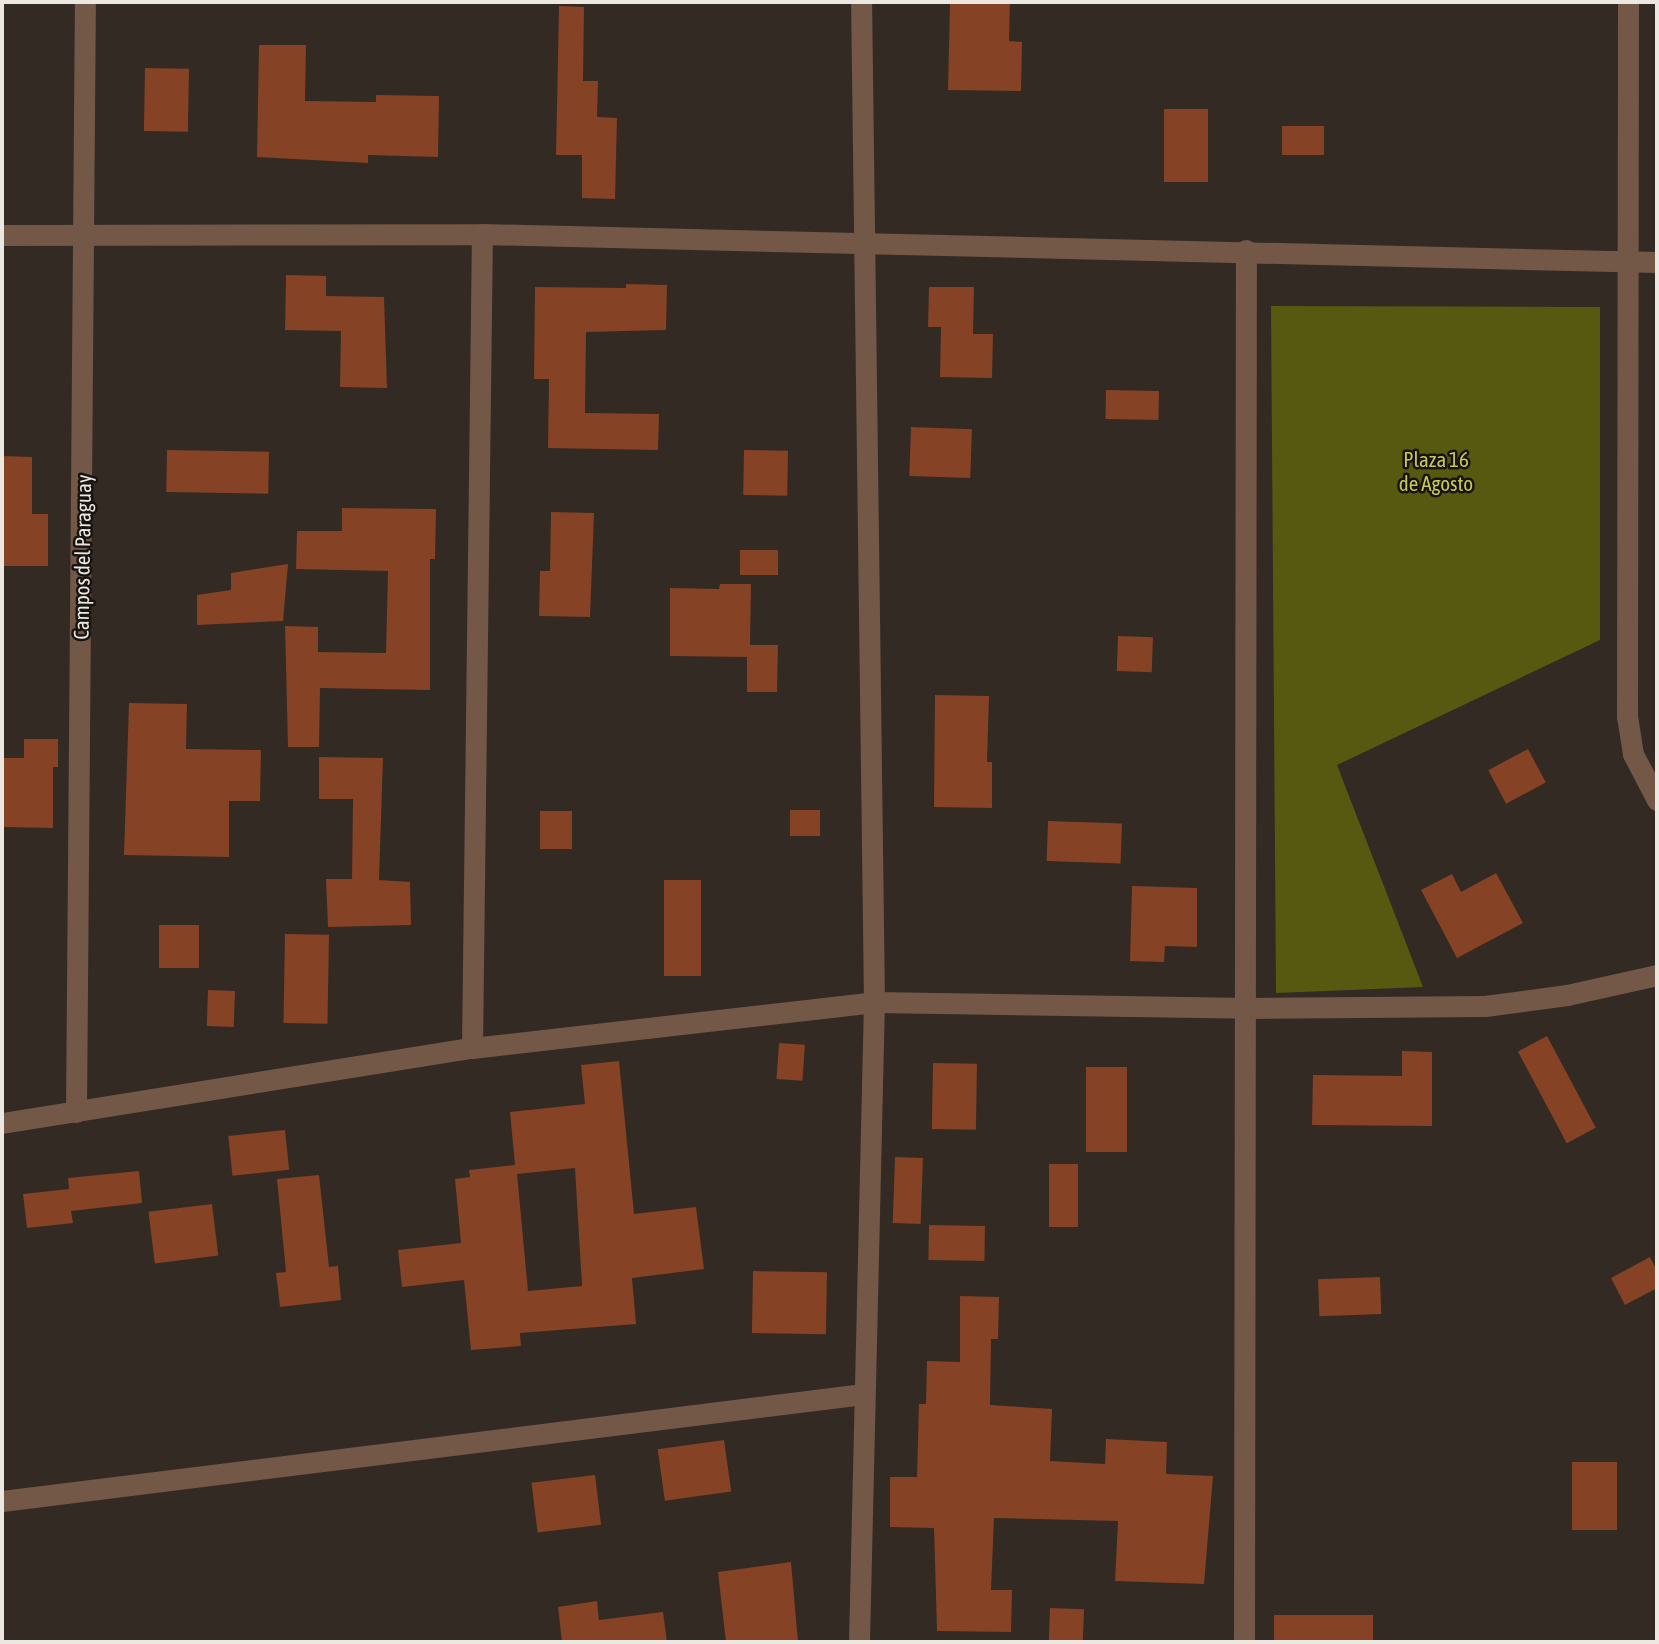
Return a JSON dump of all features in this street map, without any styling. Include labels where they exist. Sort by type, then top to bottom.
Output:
[{"type":"street","name":"Campos del Paraguay","points":[[76,1112],[85,2]]},
{"type":"street","points":[[859,1642],[874,1002],[861,2]]},
{"type":"street","points":[[1628,2],[1627,716],[1633,754],[1657,800]]},
{"type":"street","points":[[472,1048],[482,234]]},
{"type":"street","points":[[2,235],[85,237],[482,234],[1246,250],[1657,262]]},
{"type":"street","points":[[1244,1642],[1248,1008],[1246,250]]},
{"type":"street","points":[[2,1123],[472,1048],[874,1002],[1248,1008],[1485,1006],[1657,975]]},
{"type":"street","points":[[2,1501],[863,1394]]},
{"type":"green space","name":"Plaza 16 de Agosto","points":[[1271,306],[1600,307],[1600,640],[1337,765],[1423,987],[1276,993]]},
{"type":"building","points":[[950,2],[1010,2],[1009,41],[1022,42],[1021,91],[948,90]]},
{"type":"building","points":[[559,6],[584,7],[583,81],[598,81],[597,117],[617,118],[615,199],[582,198],[582,155],[556,155]]},
{"type":"building","points":[[259,45],[306,45],[305,101],[376,102],[376,95],[439,96],[438,157],[368,155],[368,163],[257,157]]},
{"type":"building","points":[[145,68],[189,69],[188,132],[144,131]]},
{"type":"building","points":[[1164,109],[1208,109],[1208,182],[1164,182]]},
{"type":"building","points":[[1282,126],[1324,126],[1324,155],[1282,155]]},
{"type":"building","points":[[286,275],[326,276],[326,296],[384,297],[387,388],[340,387],[341,331],[285,330]]},
{"type":"building","points":[[626,284],[667,285],[666,330],[586,332],[585,413],[659,414],[658,450],[548,448],[549,379],[534,379],[535,287],[626,288]]},
{"type":"building","points":[[929,287],[974,287],[973,334],[993,334],[992,378],[940,377],[941,327],[928,327]]},
{"type":"building","points":[[1106,390],[1159,391],[1158,420],[1105,419]]},
{"type":"building","points":[[911,427],[972,429],[970,478],[909,476]]},
{"type":"building","points":[[167,450],[269,452],[268,494],[166,492]]},
{"type":"building","points":[[744,450],[788,451],[787,496],[743,495]]},
{"type":"building","points":[[2,456],[32,457],[32,514],[48,514],[48,566],[2,566]]},
{"type":"building","points":[[342,508],[436,509],[435,559],[430,559],[430,690],[320,688],[319,747],[288,747],[285,626],[318,627],[318,652],[386,653],[388,571],[296,569],[297,531],[342,531]]},
{"type":"building","points":[[551,512],[594,513],[590,617],[539,616],[540,571],[550,571]]},
{"type":"building","points":[[740,550],[778,550],[778,575],[740,575]]},
{"type":"building","points":[[288,564],[283,621],[197,625],[197,595],[231,590],[231,573]]},
{"type":"building","points":[[720,584],[751,584],[750,645],[778,645],[777,692],[747,692],[747,657],[670,656],[670,588],[719,589]]},
{"type":"building","points":[[1118,636],[1153,637],[1152,672],[1117,671]]},
{"type":"building","points":[[935,695],[989,696],[987,762],[992,762],[992,808],[934,807]]},
{"type":"building","points":[[129,703],[187,704],[186,749],[261,750],[260,801],[229,801],[229,857],[124,855]]},
{"type":"building","points":[[24,739],[58,739],[58,767],[53,767],[53,828],[3,827],[2,758],[24,758]]},
{"type":"building","points":[[1528,749],[1546,783],[1506,804],[1488,770]]},
{"type":"building","points":[[319,757],[383,758],[379,880],[410,882],[411,925],[328,927],[326,879],[352,879],[353,799],[319,799]]},
{"type":"building","points":[[790,810],[820,810],[820,836],[790,836]]},
{"type":"building","points":[[540,811],[572,811],[572,849],[540,849]]},
{"type":"building","points":[[1048,821],[1122,824],[1121,864],[1047,861]]},
{"type":"building","points":[[1496,873],[1523,923],[1457,958],[1421,890],[1452,874],[1461,892]]},
{"type":"building","points":[[664,880],[701,880],[701,976],[664,976]]},
{"type":"building","points":[[1132,886],[1197,888],[1197,947],[1165,946],[1164,962],[1130,961]]},
{"type":"building","points":[[159,925],[199,925],[199,968],[159,968]]},
{"type":"building","points":[[285,934],[329,935],[327,1024],[283,1023]]},
{"type":"building","points":[[208,990],[235,991],[234,1027],[207,1026]]},
{"type":"building","points":[[1547,1036],[1596,1128],[1567,1143],[1518,1051]]},
{"type":"building","points":[[779,1043],[805,1045],[802,1081],[776,1079]]},
{"type":"building","points":[[1402,1051],[1432,1052],[1432,1126],[1312,1125],[1313,1075],[1402,1076]]},
{"type":"building","points":[[619,1061],[634,1214],[696,1207],[704,1269],[632,1278],[636,1324],[520,1333],[521,1346],[471,1350],[464,1280],[402,1287],[398,1250],[461,1243],[455,1179],[470,1177],[469,1170],[515,1165],[510,1112],[585,1104],[581,1065]],"holes":[[[575,1168],[582,1286],[528,1291],[517,1174]]]},
{"type":"building","points":[[933,1063],[977,1064],[976,1130],[932,1129]]},
{"type":"building","points":[[1086,1067],[1127,1067],[1127,1152],[1086,1152]]},
{"type":"building","points":[[285,1130],[289,1170],[232,1176],[228,1136]]},
{"type":"building","points":[[895,1157],[923,1158],[921,1224],[893,1223]]},
{"type":"building","points":[[1049,1164],[1078,1164],[1078,1227],[1049,1227]]},
{"type":"building","points":[[139,1171],[142,1203],[71,1211],[73,1223],[27,1228],[23,1194],[69,1189],[68,1178]]},
{"type":"building","points":[[319,1175],[329,1267],[338,1266],[341,1300],[280,1307],[276,1273],[286,1272],[277,1179]]},
{"type":"building","points":[[212,1204],[218,1256],[155,1263],[148,1212]]},
{"type":"building","points":[[929,1225],[985,1226],[984,1261],[928,1260]]},
{"type":"building","points":[[1650,1257],[1657,1271],[1657,1288],[1625,1305],[1611,1278]]},
{"type":"building","points":[[753,1271],[827,1272],[826,1334],[752,1333]]},
{"type":"building","points":[[1380,1277],[1381,1314],[1319,1316],[1318,1279]]},
{"type":"building","points":[[960,1296],[999,1297],[998,1339],[991,1339],[990,1405],[1052,1409],[1050,1461],[1105,1464],[1106,1439],[1167,1442],[1166,1474],[1213,1476],[1204,1584],[1115,1581],[1118,1521],[994,1518],[991,1590],[1012,1590],[1011,1632],[937,1631],[934,1528],[890,1527],[890,1477],[917,1477],[919,1404],[926,1404],[927,1361],[960,1362]]},
{"type":"building","points":[[724,1440],[731,1491],[665,1501],[658,1449]]},
{"type":"building","points":[[1572,1462],[1617,1462],[1617,1530],[1572,1530]]},
{"type":"building","points":[[595,1475],[601,1525],[538,1532],[531,1483]]},
{"type":"building","points":[[791,1562],[798,1642],[726,1642],[718,1572]]},
{"type":"building","points":[[597,1601],[599,1620],[663,1612],[667,1642],[562,1642],[558,1607]]},
{"type":"building","points":[[1050,1608],[1084,1609],[1083,1642],[1049,1642]]},
{"type":"building","points":[[1274,1615],[1373,1615],[1373,1642],[1274,1642]]}]
